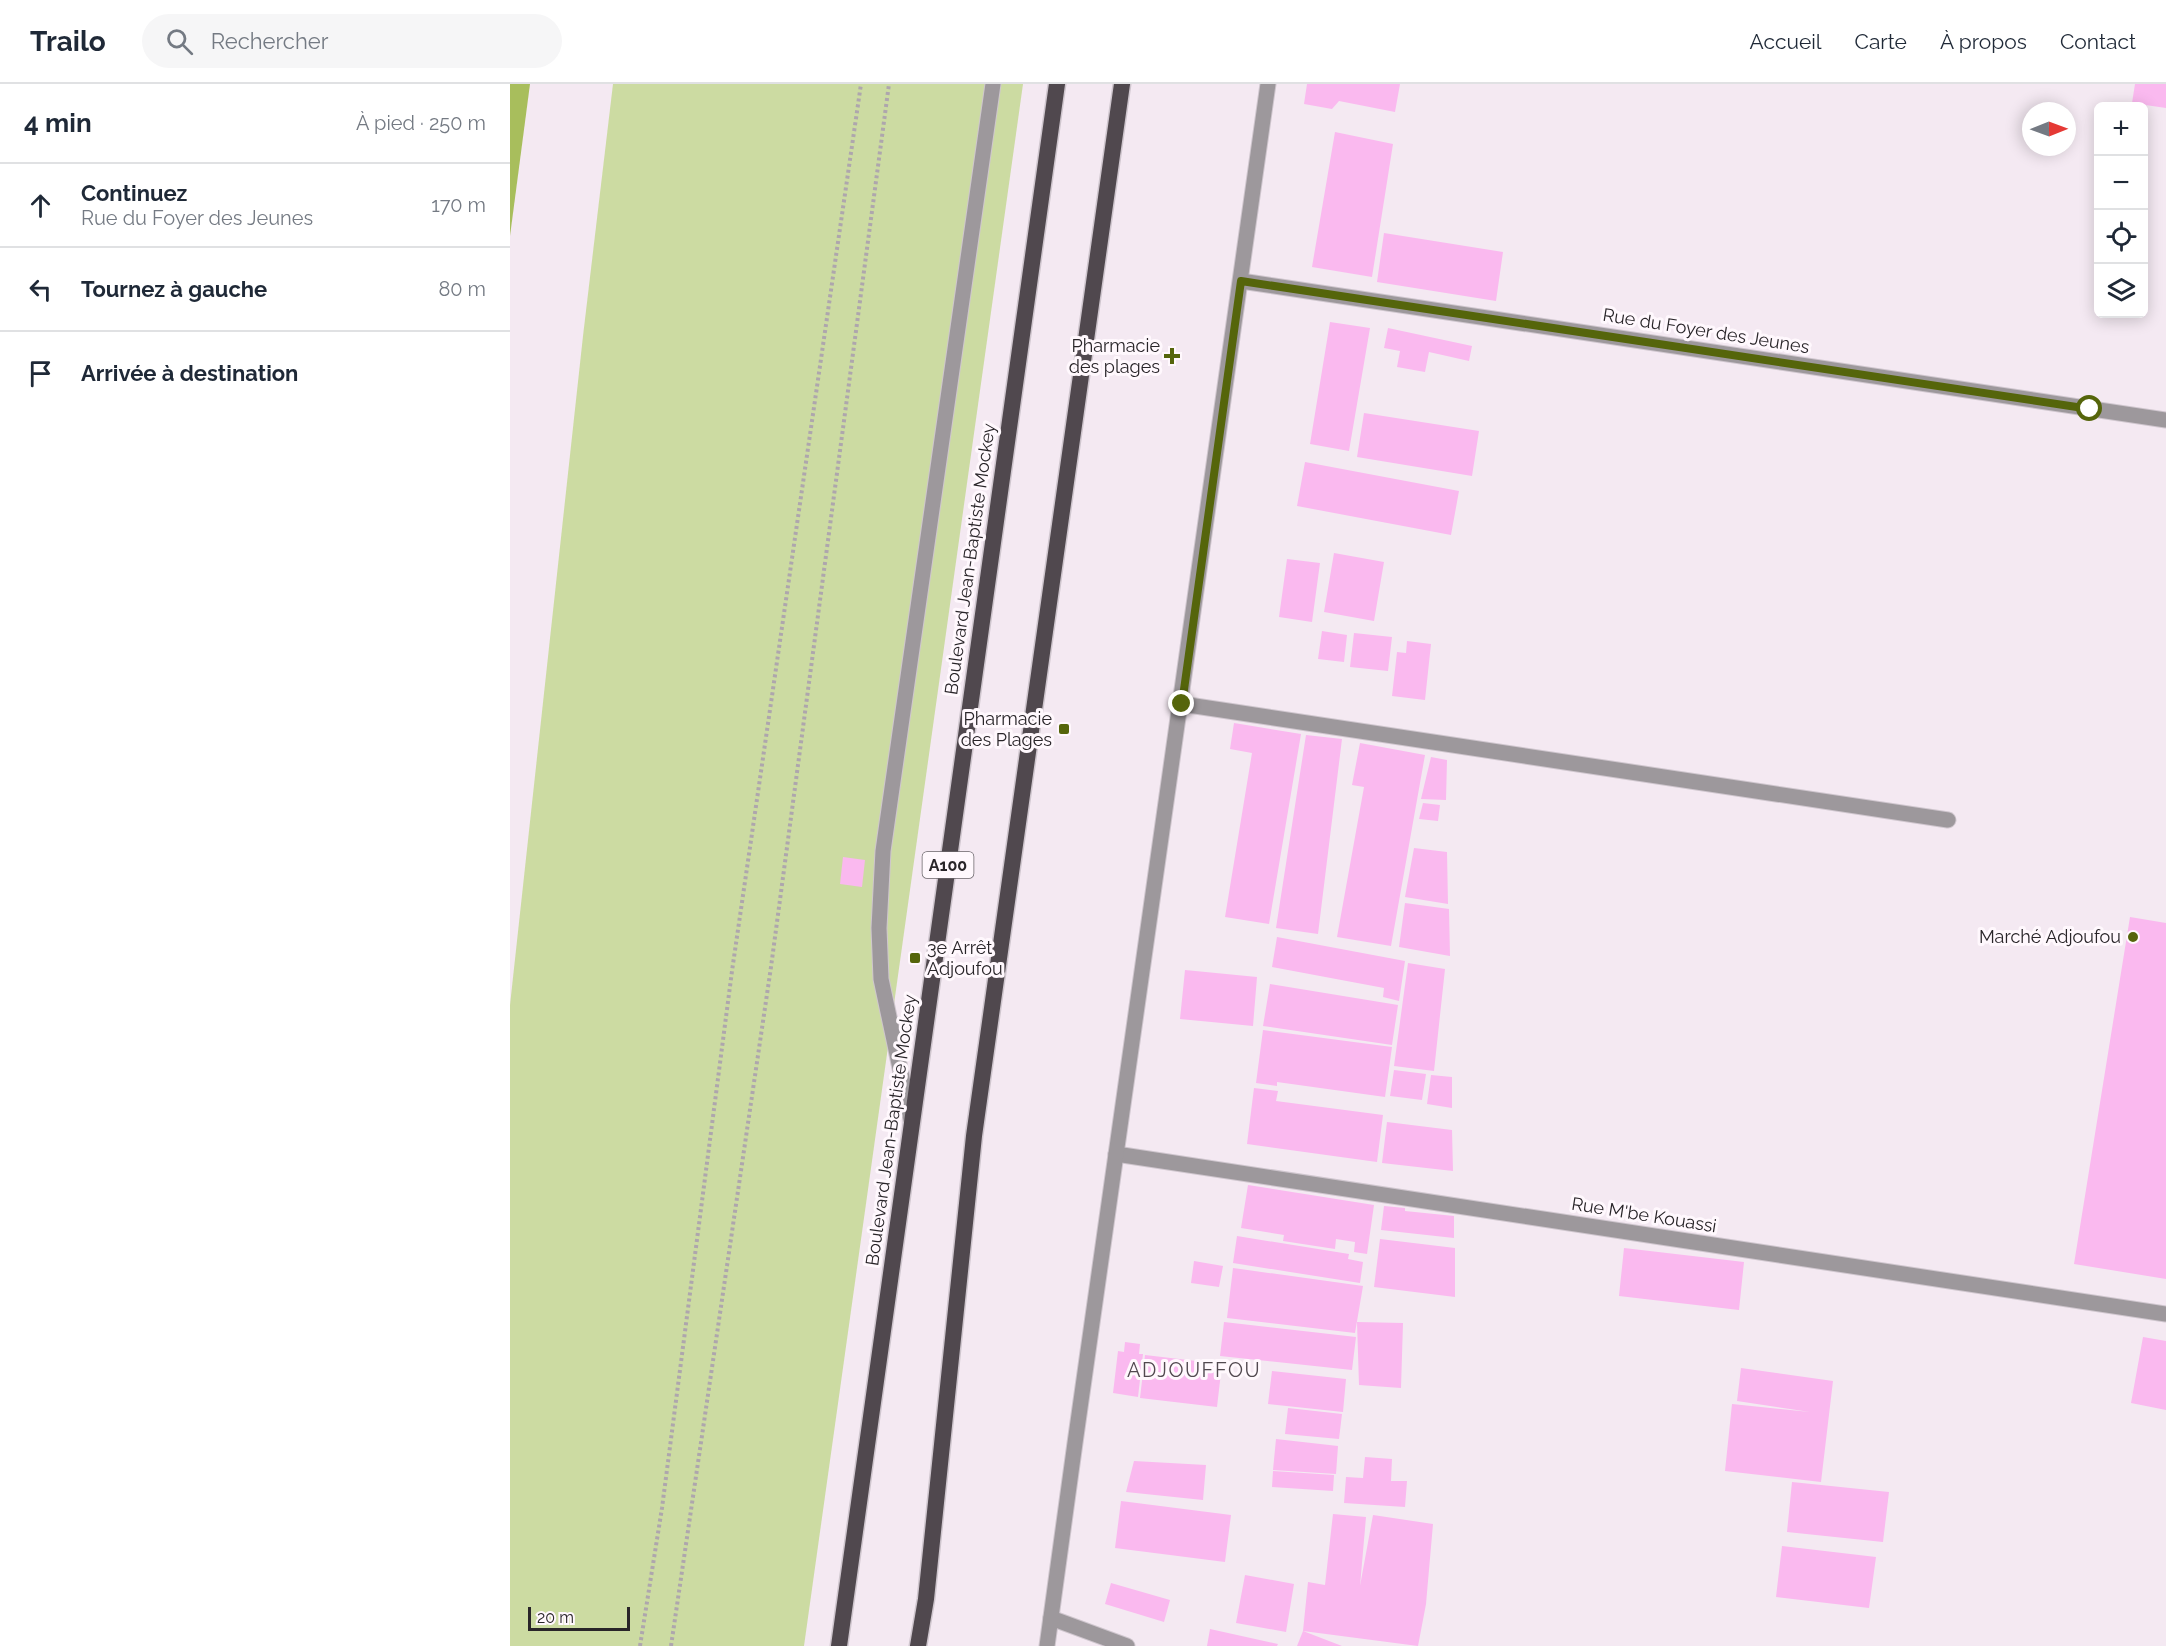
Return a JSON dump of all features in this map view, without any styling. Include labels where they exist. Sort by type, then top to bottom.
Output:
[{"type":"highway","name":"Boulevard Jean-Baptiste Mockey","points":[[839,1646],[1057,84]]},
{"type":"highway","points":[[918,1646],[926,1599],[974,1136],[1122,84]]},
{"type":"street","points":[[912,1124],[880,979],[880,886],[883,851],[993,84]]},
{"type":"street","points":[[1047,1646],[1268,84]]},
{"type":"street","name":"Rue du Foyer des Jeunes","points":[[1241,281],[2166,420]]},
{"type":"street","points":[[1182,704],[1948,820]]},
{"type":"street","name":"Rue M'be Kouassi","points":[[1116,1154],[2166,1314]]},
{"type":"street","points":[[1051,1618],[1127,1646]]},
{"type":"path","points":[[640,1646],[662,1508],[732,971],[861,84]]},
{"type":"path","points":[[671,1646],[771,967],[889,84]]},
{"type":"shaded area","points":[[510,84],[530,84],[510,236]]},
{"type":"shaded area","points":[[613,84],[1023,84],[804,1646],[510,1646],[510,1005],[583,336]]},
{"type":"building","points":[[1307,84],[1400,84],[1395,112],[1339,101],[1332,109],[1304,104]]},
{"type":"building","points":[[2135,84],[2166,84],[2166,108],[2148,105],[2148,102],[2132,102]]},
{"type":"building","points":[[1335,132],[1393,144],[1372,277],[1312,267]]},
{"type":"building","points":[[1384,233],[1503,252],[1496,301],[1377,282]]},
{"type":"building","points":[[1330,322],[1370,328],[1349,451],[1310,444]]},
{"type":"building","points":[[1388,328],[1472,346],[1469,361],[1429,352],[1425,372],[1397,367],[1400,351],[1384,348]]},
{"type":"building","points":[[1364,413],[1479,431],[1472,476],[1357,457]]},
{"type":"building","points":[[1305,462],[1459,491],[1451,535],[1297,506]]},
{"type":"building","points":[[1334,553],[1384,562],[1374,621],[1324,612]]},
{"type":"building","points":[[1287,559],[1320,563],[1312,622],[1279,617]]},
{"type":"building","points":[[1322,631],[1347,635],[1344,662],[1318,659]]},
{"type":"building","points":[[1354,633],[1392,637],[1388,671],[1350,667]]},
{"type":"building","points":[[1407,641],[1431,644],[1425,700],[1392,696],[1397,652],[1406,653]]},
{"type":"building","points":[[1234,723],[1301,734],[1269,924],[1225,917],[1252,753],[1230,749]]},
{"type":"building","points":[[1306,735],[1342,739],[1318,934],[1276,928]]},
{"type":"building","points":[[1360,743],[1425,755],[1391,946],[1337,937],[1364,787],[1352,785]]},
{"type":"building","points":[[1431,757],[1447,760],[1446,800],[1421,799]]},
{"type":"building","points":[[1423,803],[1440,805],[1438,821],[1419,819]]},
{"type":"building","points":[[1414,848],[1447,852],[1448,904],[1405,897]]},
{"type":"building","points":[[843,857],[865,860],[862,887],[840,884]]},
{"type":"building","points":[[1405,903],[1449,909],[1450,956],[1399,947]]},
{"type":"building","points":[[2130,917],[2166,923],[2166,1279],[2074,1264]]},
{"type":"building","points":[[1277,937],[1405,961],[1399,1001],[1383,997],[1384,988],[1272,967]]},
{"type":"building","points":[[1408,963],[1445,969],[1434,1071],[1394,1066]]},
{"type":"building","points":[[1185,970],[1257,977],[1253,1026],[1180,1019]]},
{"type":"building","points":[[1270,984],[1398,1005],[1392,1045],[1263,1026]]},
{"type":"building","points":[[1263,1030],[1392,1047],[1385,1097],[1277,1082],[1277,1086],[1256,1083]]},
{"type":"building","points":[[1394,1070],[1426,1074],[1422,1100],[1390,1096]]},
{"type":"building","points":[[1431,1075],[1452,1077],[1452,1108],[1427,1104]]},
{"type":"building","points":[[1254,1088],[1278,1091],[1276,1101],[1383,1115],[1377,1162],[1247,1144]]},
{"type":"building","points":[[1387,1122],[1452,1130],[1453,1171],[1382,1163]]},
{"type":"building","points":[[1248,1185],[1374,1205],[1367,1254],[1354,1252],[1355,1242],[1336,1239],[1335,1249],[1283,1241],[1284,1235],[1241,1228]]},
{"type":"building","points":[[1384,1206],[1405,1208],[1405,1211],[1454,1216],[1454,1238],[1381,1230]]},
{"type":"building","points":[[1237,1236],[1349,1254],[1348,1259],[1363,1262],[1360,1283],[1233,1263]]},
{"type":"building","points":[[1380,1239],[1455,1248],[1455,1297],[1374,1287]]},
{"type":"building","points":[[1624,1248],[1744,1262],[1739,1310],[1619,1296]]},
{"type":"building","points":[[1194,1261],[1223,1266],[1219,1287],[1191,1283]]},
{"type":"building","points":[[1233,1268],[1363,1286],[1355,1333],[1227,1318]]},
{"type":"building","points":[[1224,1322],[1356,1337],[1352,1370],[1220,1356]]},
{"type":"building","points":[[1357,1322],[1403,1323],[1401,1388],[1359,1385]]},
{"type":"building","points":[[2143,1337],[2166,1341],[2166,1410],[2131,1403]]},
{"type":"building","points":[[1125,1342],[1140,1344],[1139,1354],[1143,1354],[1138,1397],[1113,1393],[1118,1351],[1124,1352]]},
{"type":"building","points":[[1145,1355],[1222,1364],[1217,1407],[1140,1398]]},
{"type":"building","points":[[1741,1368],[1833,1381],[1821,1482],[1725,1471],[1732,1404],[1810,1412],[1737,1401]]},
{"type":"building","points":[[1272,1371],[1346,1379],[1343,1412],[1268,1404]]},
{"type":"building","points":[[1288,1408],[1342,1414],[1339,1439],[1285,1434]]},
{"type":"building","points":[[1276,1439],[1338,1446],[1336,1474],[1273,1470]]},
{"type":"building","points":[[1365,1457],[1392,1459],[1391,1481],[1407,1481],[1405,1507],[1344,1503],[1346,1477],[1363,1478]]},
{"type":"building","points":[[1134,1461],[1206,1465],[1203,1500],[1126,1492]]},
{"type":"building","points":[[1273,1471],[1334,1475],[1333,1491],[1272,1487]]},
{"type":"building","points":[[1792,1482],[1889,1492],[1883,1542],[1787,1532]]},
{"type":"building","points":[[1121,1501],[1231,1515],[1225,1562],[1115,1548]]},
{"type":"building","points":[[1333,1514],[1366,1517],[1360,1586],[1373,1515],[1433,1524],[1426,1604],[1418,1646],[1303,1631],[1308,1582],[1325,1585]]},
{"type":"building","points":[[1782,1546],[1876,1557],[1869,1608],[1776,1597]]},
{"type":"building","points":[[1245,1575],[1294,1584],[1286,1632],[1236,1623]]},
{"type":"building","points":[[1111,1583],[1170,1600],[1164,1622],[1105,1604]]},
{"type":"building","points":[[1210,1629],[1278,1644],[1277,1646],[1207,1646]]},
{"type":"building","points":[[1303,1631],[1342,1646],[1297,1646]]},
{"type":"place","name":"Pharmacie des plages","points":[[1172,356]]},
{"type":"place","name":"Pharmacie des Plages","points":[[1064,729]]},
{"type":"place","name":"Marché Adjoufou","points":[[2133,937]]},
{"type":"place","name":"3e Arrêt Adjoufou","points":[[915,958]]},
{"type":"district","name":"ADJOUFFOU","points":[[1194,1370]]},
{"type":"route","points":[[1182,704],[1241,281],[2090,409]]}]
